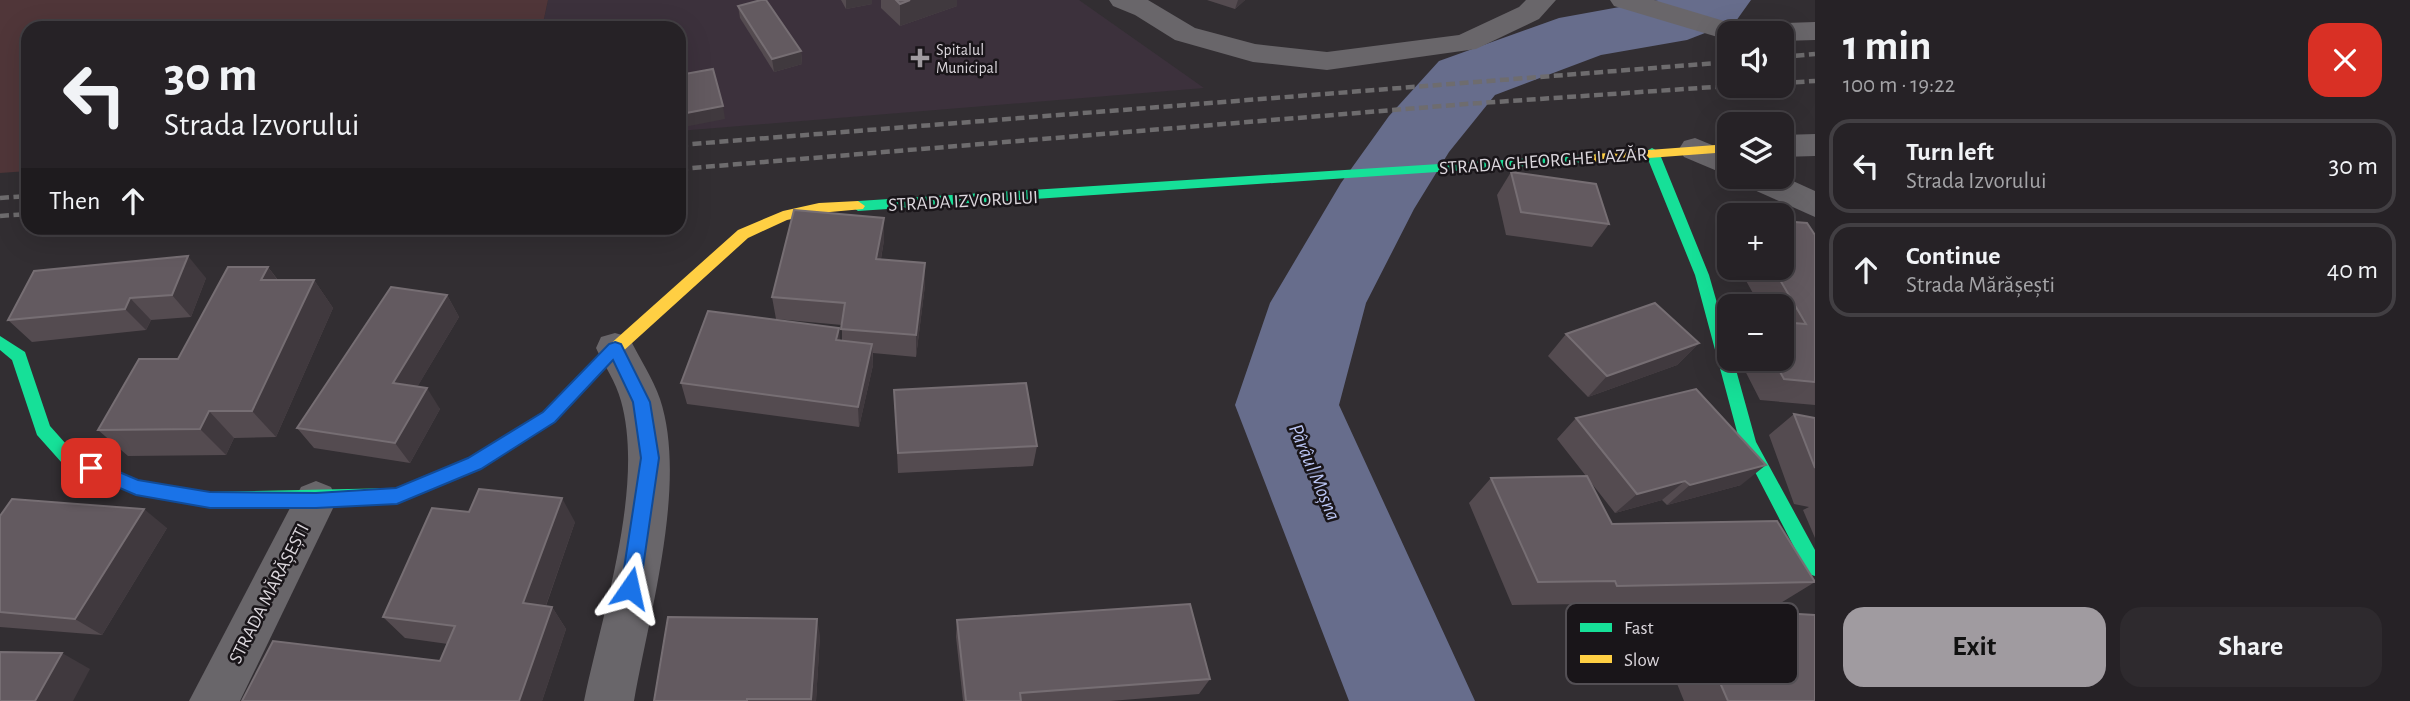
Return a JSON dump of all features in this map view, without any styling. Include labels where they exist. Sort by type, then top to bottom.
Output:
[{"type":"street","points":[[1123,0],[1145,9],[1185,34],[1253,53],[1327,61],[1466,43],[1529,13],[1542,0]]},
{"type":"street","points":[[1625,0],[1721,29],[1755,33],[1815,31]]},
{"type":"street","points":[[1794,146],[1815,145]]},
{"type":"street","name":"STRADA GHEORGHE LAZĂR","points":[[1358,176],[1458,166],[1717,148]]},
{"type":"street","points":[[1695,149],[1717,159]]},
{"type":"street","points":[[1652,152],[1702,275],[1748,443],[1815,568]]},
{"type":"street","name":"STRADA IZVORULUI","points":[[316,500],[397,496],[474,463],[549,417],[615,348],[743,234],[795,213],[819,208],[1358,176]]},
{"type":"street","points":[[1781,189],[1815,205]]},
{"type":"street","name":"STRADA MĂRĂȘEȘTI","points":[[0,342],[19,356],[43,430],[68,458],[136,487],[197,498],[316,500],[214,701]]},
{"type":"street","points":[[609,701],[639,541],[650,458],[641,402],[615,348]]},
{"type":"shaded area","points":[[0,0],[548,0],[544,21],[21,21],[21,172],[0,173]]},
{"type":"shaded area","name":"Spitalul Municipal","points":[[548,0],[1079,0],[1204,88],[686,130],[686,21],[544,21]]},
{"type":"building","points":[[766,0],[801,51],[772,59],[738,6]]},
{"type":"building","points":[[713,69],[723,106],[686,113],[686,74]]},
{"type":"building","points":[[1511,172],[1596,184],[1609,224],[1521,212]]},
{"type":"building","points":[[794,210],[884,218],[876,259],[925,263],[916,335],[841,329],[845,303],[772,297]]},
{"type":"building","points":[[1794,222],[1807,223],[1815,235],[1815,382],[1784,379],[1780,371],[1794,371],[1794,323],[1806,324],[1794,304],[1794,294],[1788,294],[1780,280],[1794,280]]},
{"type":"building","points":[[188,256],[172,295],[130,298],[125,309],[8,320],[34,271]]},
{"type":"building","points":[[228,267],[268,267],[261,280],[314,280],[252,411],[209,411],[200,429],[98,430],[139,359],[178,359]]},
{"type":"building","points":[[391,287],[447,295],[393,383],[427,388],[395,443],[297,428]]},
{"type":"building","points":[[1655,303],[1699,343],[1607,376],[1566,334]]},
{"type":"building","points":[[708,311],[839,328],[836,340],[872,344],[858,407],[681,383]]},
{"type":"building","points":[[1026,383],[1037,446],[898,453],[894,390]]},
{"type":"building","points":[[1696,389],[1766,465],[1690,485],[1685,481],[1637,494],[1576,418]]},
{"type":"building","points":[[1794,414],[1815,418],[1815,468]]},
{"type":"building","points":[[1587,476],[1612,524],[1777,521],[1815,582],[1617,586],[1615,581],[1538,582],[1491,478]]},
{"type":"building","points":[[479,489],[562,498],[523,603],[552,607],[519,701],[242,701],[273,641],[440,661],[455,626],[383,617],[432,508],[469,512]]},
{"type":"building","points":[[12,499],[144,509],[75,619],[0,612],[0,516]]},
{"type":"building","points":[[1190,604],[1210,679],[1020,693],[1021,701],[966,701],[957,620]]},
{"type":"building","points":[[1798,614],[1815,615],[1815,701],[1728,701],[1721,684],[1798,684]]},
{"type":"building","points":[[668,617],[817,619],[811,699],[654,701]]},
{"type":"building","points":[[0,652],[62,653],[35,701],[0,701]]},
{"type":"waterway","name":"Pârâul Moșna","points":[[1412,701],[1287,405],[1318,303],[1372,205],[1418,135],[1467,78],[1586,34],[1661,24],[1710,6],[1715,0]]},
{"type":"railway","points":[[1794,56],[1815,54]]},
{"type":"railway","points":[[686,144],[1717,63]]},
{"type":"railway","points":[[1794,82],[1815,81]]},
{"type":"railway","points":[[686,168],[1466,104],[1717,87]]},
{"type":"railway","points":[[0,198],[21,196]]},
{"type":"railway","points":[[0,216],[21,214]]},
{"type":"traffic: fast","points":[[1652,152],[1702,275],[1748,443],[1815,568]]},
{"type":"traffic: fast","points":[[858,206],[1595,158]]},
{"type":"traffic: fast","points":[[0,342],[19,356],[43,430],[68,458],[136,487],[210,500],[397,496],[474,463],[549,417],[604,359]]},
{"type":"traffic: slow","points":[[1595,158],[1717,149]]},
{"type":"traffic: slow","points":[[604,359],[743,234],[783,216],[819,208],[858,206]]},
{"type":"place","name":"Spitalul Municipal","points":[[920,58]]},
{"type":"route","points":[[91,468],[136,487],[210,500],[316,500],[397,496],[474,463],[549,417],[615,348],[641,402],[650,458],[630,588]]}]
